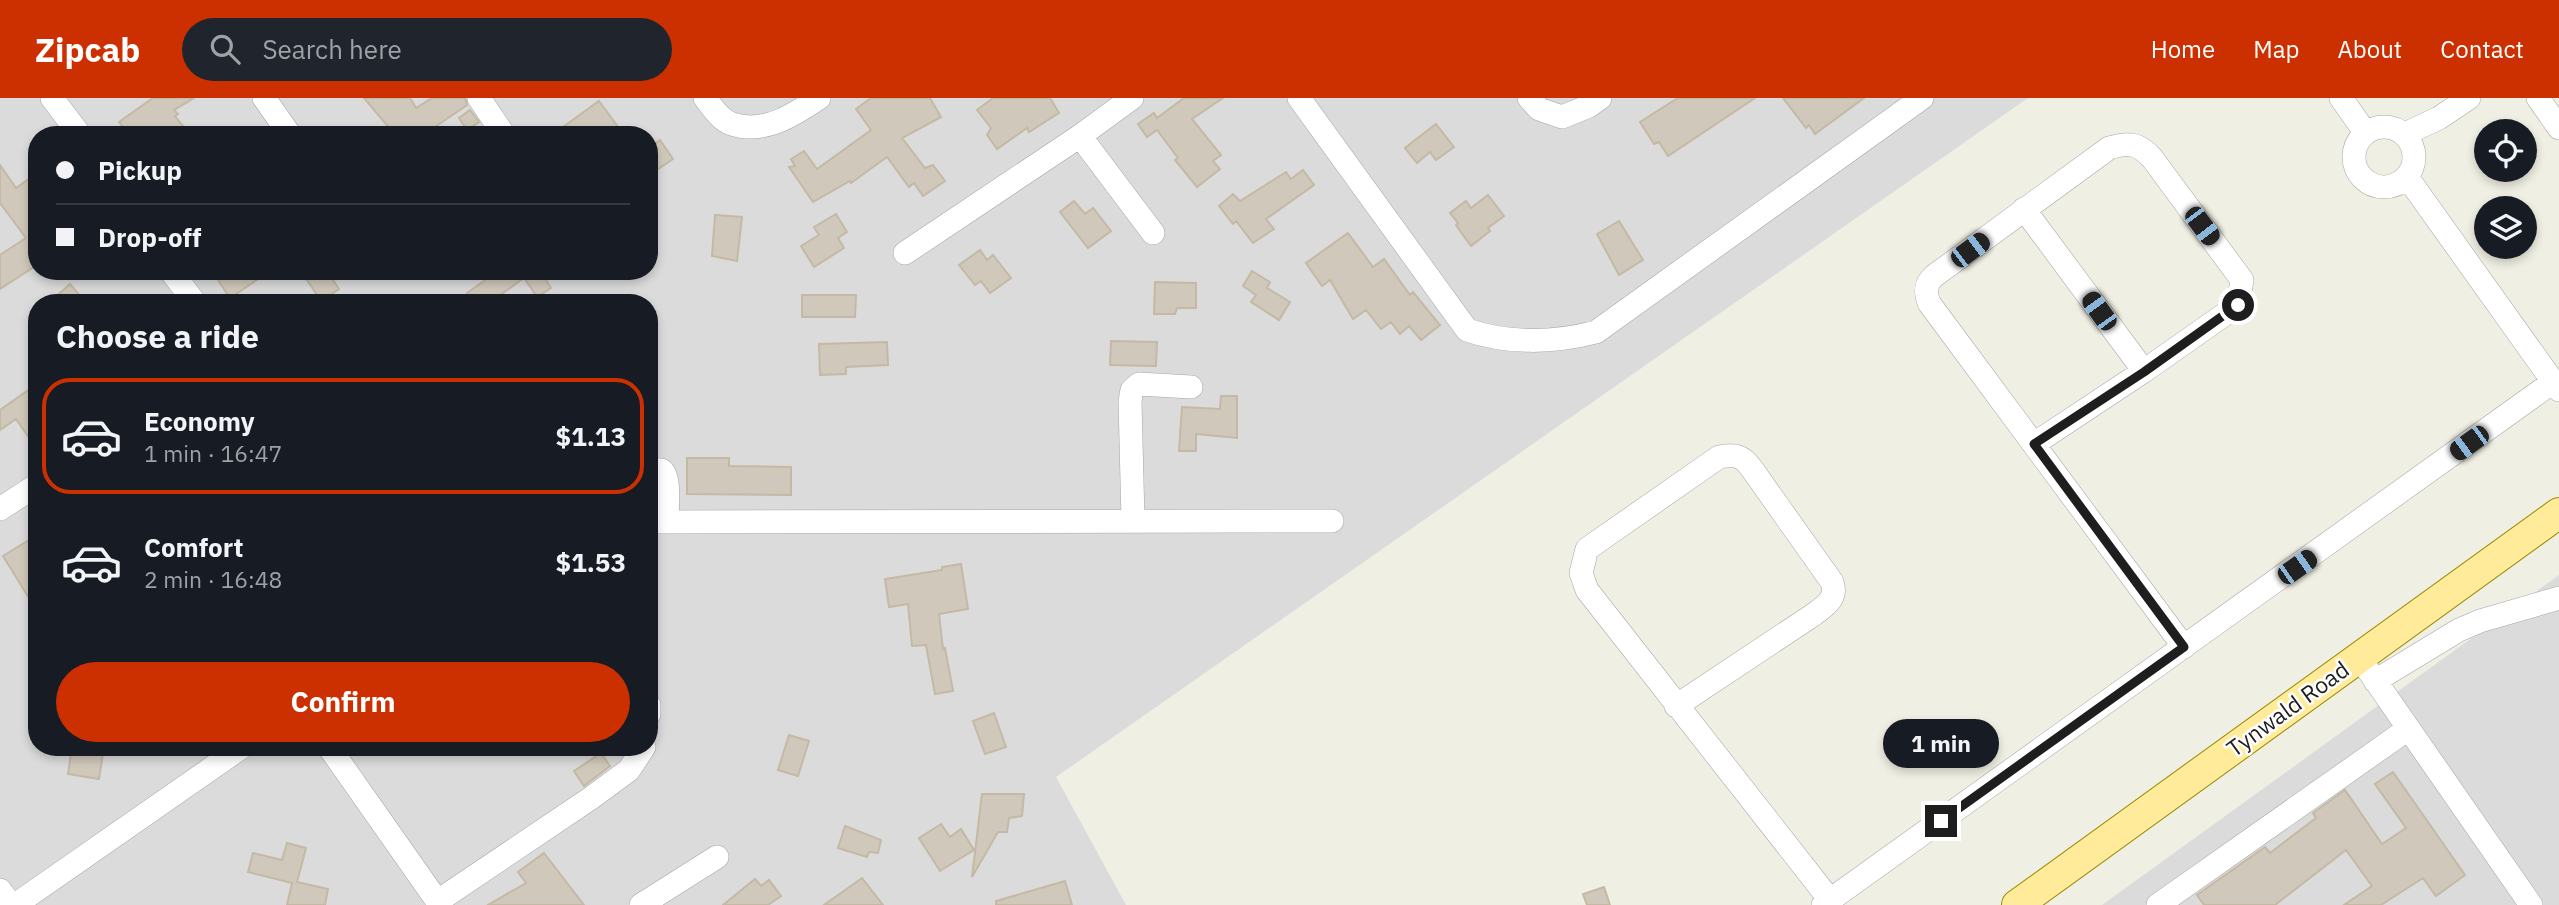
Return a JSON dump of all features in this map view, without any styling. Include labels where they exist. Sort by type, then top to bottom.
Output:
[{"type":"main road","name":"Tynwald Road","points":[[2017,905],[2367,669],[2559,513]]},
{"type":"street","points":[[52,98],[73,126]]},
{"type":"street","points":[[264,98],[284,126]]},
{"type":"street","points":[[479,98],[498,126]]},
{"type":"street","points":[[705,98],[719,115],[732,124],[754,126],[788,118],[819,98]]},
{"type":"street","points":[[905,253],[1132,98]]},
{"type":"street","points":[[1299,98],[1467,330],[1488,337],[1540,340],[1571,339],[1596,332],[1922,98]]},
{"type":"street","points":[[1529,98],[1539,109],[1562,117],[1601,98]]},
{"type":"street","points":[[2341,98],[2365,132]]},
{"type":"street","points":[[2405,134],[2438,118],[2469,98]]},
{"type":"street","points":[[2538,98],[2559,128]]},
{"type":"street","points":[[2385,126],[2405,134],[2415,155],[2407,177],[2390,188],[2370,184],[2356,170],[2354,149],[2365,132],[2385,126]]},
{"type":"street","points":[[1080,136],[1153,233]]},
{"type":"street","points":[[2034,444],[2144,372],[2238,305],[2242,280],[2152,158],[2142,147],[2132,143],[2109,148],[1934,276],[1928,282],[1926,290],[1929,303],[2184,647]]},
{"type":"street","points":[[1676,706],[1813,615],[1833,598],[1832,582],[1752,468],[1739,456],[1719,457],[1587,549],[1581,573],[1587,590],[1827,903],[2184,647],[2556,386],[2407,177]]},
{"type":"street","points":[[2024,209],[2144,372]]},
{"type":"street","points":[[1133,520],[1129,401],[1132,390],[1139,384],[1191,387]]},
{"type":"street","points":[[658,470],[665,473],[667,481],[658,522],[1332,521]]},
{"type":"street","points":[[0,509],[28,491]]},
{"type":"street","points":[[2530,905],[2367,669],[2480,621],[2559,598]]},
{"type":"street","points":[[2158,905],[2408,729]]},
{"type":"street","points":[[0,890],[13,905],[229,756]]},
{"type":"street","points":[[335,756],[439,903],[629,770],[638,756]]},
{"type":"street","points":[[641,905],[717,857]]},
{"type":"shaded area","points":[[0,98],[2028,98],[1056,777],[1126,905],[0,905]]},
{"type":"shaded area","points":[[2559,575],[2559,905],[2102,905]]},
{"type":"building","points":[[153,98],[194,98],[174,110],[183,126],[122,126],[119,122]]},
{"type":"building","points":[[364,98],[410,98],[416,108],[432,98],[465,98],[467,105],[436,126],[387,126]]},
{"type":"building","points":[[871,98],[930,98],[941,117],[902,138],[925,168],[933,165],[945,181],[923,196],[914,183],[909,187],[887,157],[851,183],[850,181],[813,202],[789,167],[795,166],[791,159],[804,151],[817,169],[871,130],[856,109]]},
{"type":"building","points":[[993,98],[1050,98],[1059,113],[1029,132],[1027,128],[997,149],[987,135],[991,128],[977,110]]},
{"type":"building","points":[[1184,98],[1223,98],[1192,119],[1221,155],[1213,161],[1220,169],[1197,187],[1175,160],[1178,158],[1157,130],[1147,137],[1138,124],[1154,113],[1157,118]]},
{"type":"building","points":[[1678,98],[1755,98],[1668,156],[1659,142],[1654,144],[1640,122]]},
{"type":"building","points":[[1783,98],[1864,98],[1815,134],[1809,125],[1806,128]]},
{"type":"building","points":[[599,101],[617,126],[564,126]]},
{"type":"building","points":[[470,110],[479,122],[473,126],[464,126],[459,118]]},
{"type":"building","points":[[1436,124],[1454,147],[1436,160],[1430,152],[1417,163],[1405,148]]},
{"type":"building","points":[[660,140],[673,159],[658,169]]},
{"type":"building","points":[[0,165],[16,188],[28,179],[28,271],[0,289],[0,255],[26,238],[0,203]]},
{"type":"building","points":[[1303,170],[1314,185],[1266,219],[1274,229],[1253,243],[1236,221],[1233,224],[1219,206],[1233,194],[1240,201],[1286,172],[1291,179]]},
{"type":"building","points":[[1488,195],[1504,216],[1471,246],[1450,213],[1466,201],[1471,208]]},
{"type":"building","points":[[1074,201],[1085,214],[1093,208],[1111,231],[1088,248],[1060,212]]},
{"type":"building","points":[[836,214],[847,232],[838,238],[844,248],[814,267],[801,246],[819,235],[814,227]]},
{"type":"building","points":[[715,215],[742,217],[737,261],[712,256]]},
{"type":"building","points":[[1619,221],[1643,260],[1619,275],[1597,234]]},
{"type":"building","points":[[1348,233],[1373,267],[1384,259],[1410,295],[1413,292],[1440,325],[1421,340],[1409,326],[1400,334],[1391,322],[1381,329],[1366,310],[1353,319],[1330,280],[1322,286],[1306,263]]},
{"type":"building","points":[[980,250],[987,260],[993,255],[1011,278],[990,293],[981,281],[975,285],[959,265]]},
{"type":"building","points":[[1252,271],[1270,282],[1267,288],[1290,302],[1279,320],[1251,302],[1256,295],[1243,286]]},
{"type":"building","points":[[218,280],[257,280],[236,294],[227,294]]},
{"type":"building","points":[[307,280],[333,280],[339,289],[332,294],[316,294]]},
{"type":"building","points":[[485,280],[521,280],[502,294],[467,293]]},
{"type":"building","points":[[525,280],[546,280],[551,288],[542,294],[535,294]]},
{"type":"building","points":[[1155,282],[1196,283],[1196,308],[1177,308],[1175,314],[1154,314]]},
{"type":"building","points":[[70,284],[78,294],[59,294]]},
{"type":"building","points":[[802,295],[856,295],[855,317],[802,317]]},
{"type":"building","points":[[1111,341],[1157,342],[1156,366],[1110,365]]},
{"type":"building","points":[[887,342],[888,365],[846,367],[846,374],[820,375],[819,344]]},
{"type":"building","points":[[28,390],[28,436],[16,419],[0,430],[0,410]]},
{"type":"building","points":[[1221,396],[1237,396],[1237,438],[1196,434],[1196,451],[1179,451],[1182,407],[1220,409]]},
{"type":"building","points":[[687,458],[729,458],[729,466],[791,467],[791,495],[687,494]]},
{"type":"building","points":[[28,541],[28,596],[3,556]]},
{"type":"building","points":[[961,564],[968,609],[939,614],[943,649],[945,648],[953,691],[935,694],[926,645],[912,646],[908,604],[889,607],[885,579],[942,570],[942,567]]},
{"type":"building","points":[[994,713],[1006,747],[985,754],[973,721]]},
{"type":"building","points":[[789,735],[809,741],[798,776],[778,770]]},
{"type":"building","points":[[71,756],[103,756],[99,779],[68,774]]},
{"type":"building","points":[[596,756],[603,756],[610,766],[584,786],[574,771]]},
{"type":"building","points":[[2393,772],[2465,875],[2436,896],[2423,878],[2381,905],[2344,905],[2372,886],[2346,850],[2275,905],[2204,905],[2197,895],[2265,847],[2270,853],[2316,818],[2313,813],[2345,790],[2382,844],[2406,828],[2375,784]]},
{"type":"building","points":[[982,794],[1024,794],[1022,816],[1009,818],[1007,832],[998,832],[972,877]]},
{"type":"building","points":[[941,824],[950,837],[961,829],[974,850],[940,871],[919,838]]},
{"type":"building","points":[[845,826],[881,840],[878,853],[869,852],[867,857],[838,848]]},
{"type":"building","points":[[287,843],[306,848],[297,882],[328,889],[325,905],[287,905],[292,883],[248,872],[253,853],[282,860]]},
{"type":"building","points":[[544,853],[584,905],[488,905],[526,883],[518,872]]},
{"type":"building","points":[[862,878],[883,905],[824,905]]},
{"type":"building","points":[[755,879],[761,886],[769,880],[781,896],[768,905],[723,905]]},
{"type":"building","points":[[1065,881],[1072,905],[996,905],[996,901]]},
{"type":"building","points":[[1604,887],[1610,905],[1587,905],[1583,894]]},
{"type":"route","points":[[1941,821],[2184,647],[2034,444],[2144,372],[2238,305]]}]
